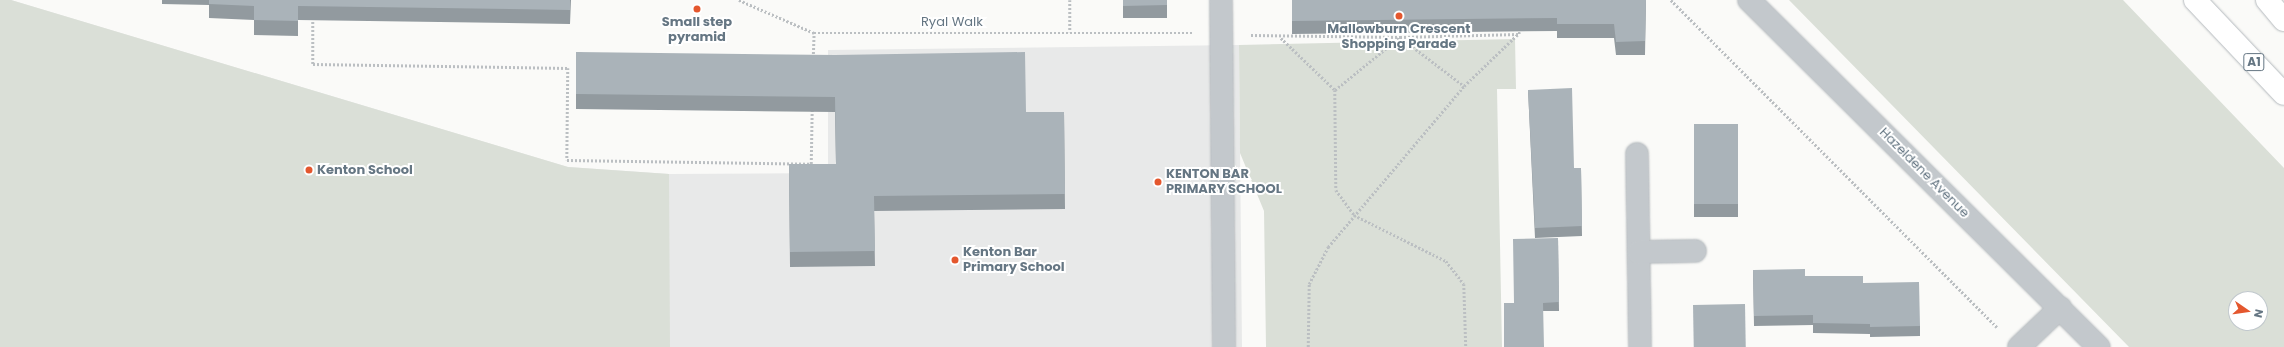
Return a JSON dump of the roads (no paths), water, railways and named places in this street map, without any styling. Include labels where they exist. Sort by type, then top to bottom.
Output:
[{"type":"highway","name":"A1","points":[[2195,0],[2284,94]]},
{"type":"highway","points":[[2267,0],[2284,20]]},
{"type":"street","name":"Hazeldene Avenue","points":[[1749,0],[2099,347]]},
{"type":"street","points":[[1221,3],[1224,347]]},
{"type":"street","points":[[1637,154],[1640,347]]},
{"type":"street","points":[[1639,252],[1695,251]]},
{"type":"street","points":[[2019,347],[2060,308]]},
{"type":"place","name":"Small step pyramid","points":[[697,9]]},
{"type":"place","name":"Mallowburn Crescent Shopping Parade","points":[[1399,16]]},
{"type":"place","name":"Kenton School","points":[[309,170]]},
{"type":"place","name":"KENTON BAR PRIMARY SCHOOL","points":[[1158,182]]},
{"type":"place","name":"Kenton Bar Primary School","points":[[955,260]]}]
